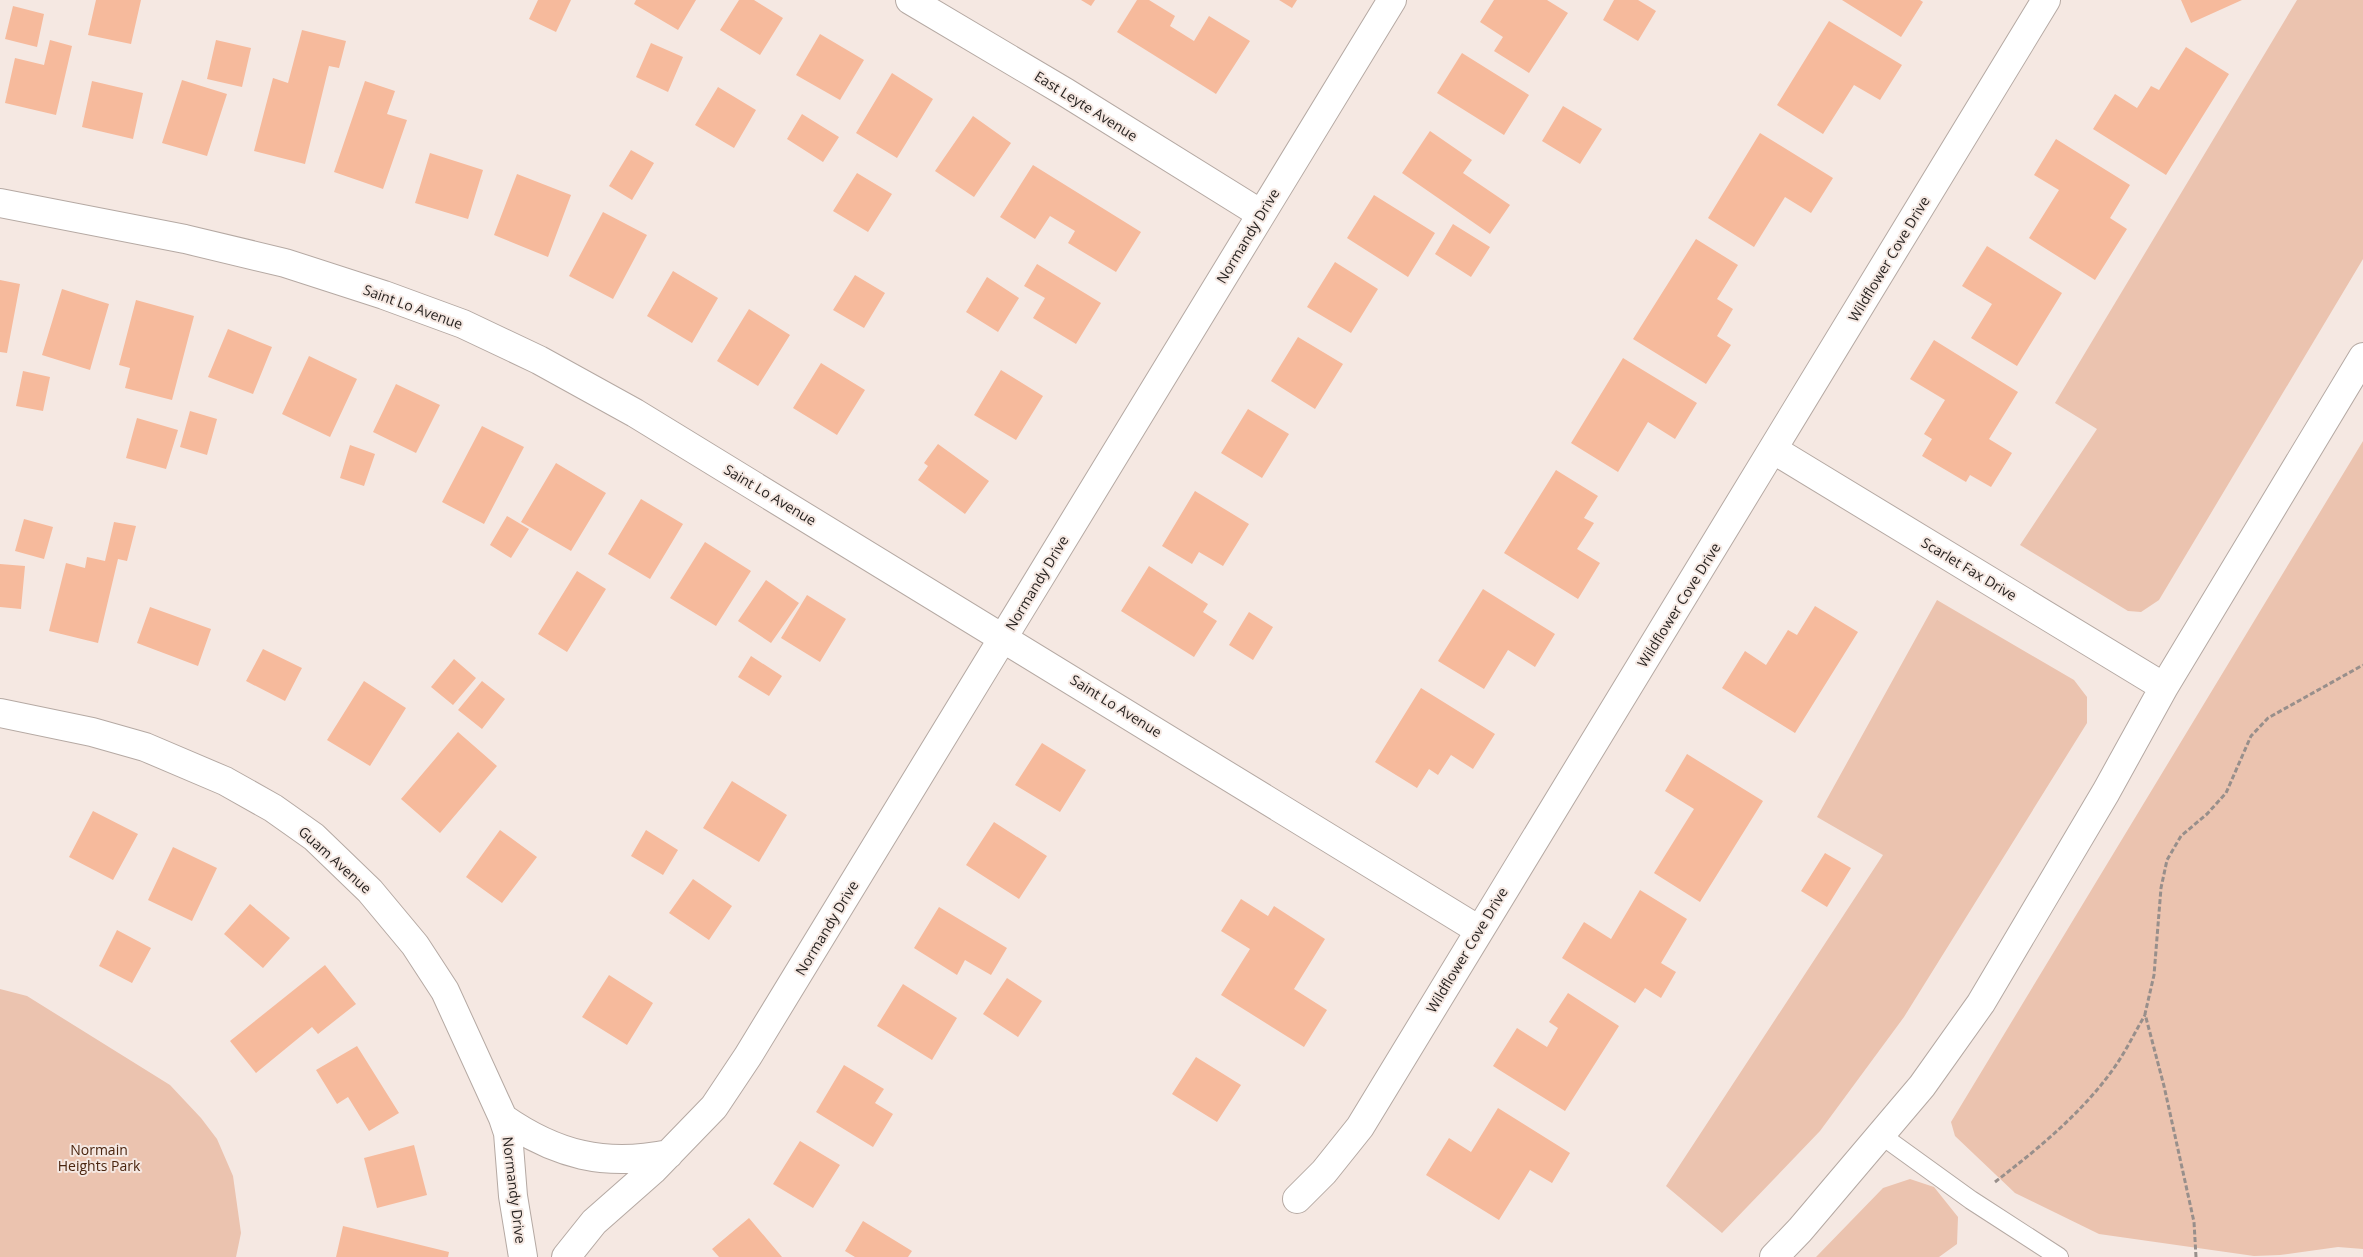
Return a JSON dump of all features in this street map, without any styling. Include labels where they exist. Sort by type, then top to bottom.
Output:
[{"type":"street","name":"East Leyte Avenue","points":[[910,0],[1074,98],[1261,214]]},
{"type":"street","name":"Normandy Drive","points":[[566,1257],[594,1222],[668,1154],[714,1107],[748,1056],[1392,0]]},
{"type":"street","name":"Wildflower Cove Drive","points":[[1297,1198],[1324,1172],[1360,1127],[1774,450],[2046,0]]},
{"type":"street","name":"Saint Lo Avenue","points":[[0,204],[185,238],[285,263],[463,324],[539,360],[635,413],[1004,637],[1479,930]]},
{"type":"street","points":[[1774,1257],[1800,1230],[1922,1086],[1981,1003],[2106,792],[2164,687],[2363,357]]},
{"type":"street","name":"Scarlet Fax Drive","points":[[1774,450],[2164,687]]},
{"type":"street","name":"Guam Avenue","points":[[0,713],[92,732],[145,747],[225,781],[273,808],[314,837],[370,891],[415,945],[445,991],[503,1118]]},
{"type":"street","name":"Normandy Drive","points":[[503,1118],[537,1140],[574,1154],[614,1160],[634,1160],[668,1154]]},
{"type":"street","name":"Normandy Drive","points":[[503,1118],[508,1133],[514,1196],[523,1257]]},
{"type":"lane","points":[[1881,1135],[1972,1200],[2059,1257]]},
{"type":"path","points":[[1972,1200],[2043,1144],[2077,1112],[2114,1068],[2145,1014],[2154,975],[2160,888],[2167,860],[2181,836],[2207,814],[2226,793],[2251,736],[2268,718],[2363,665]]},
{"type":"path","points":[[2145,1014],[2164,1086],[2194,1222],[2196,1257]]},
{"type":"green space","points":[[2297,0],[2363,0],[2363,259],[2159,600],[2141,612],[2128,611],[2020,545],[2097,429],[2055,403]]},
{"type":"green space","points":[[2363,441],[2363,1249],[2338,1247],[2280,1255],[2254,1256],[2099,1234],[2015,1193],[1955,1136],[1951,1122]]},
{"type":"green space","points":[[1937,600],[2074,680],[2087,697],[2087,723],[1904,1017],[1820,1131],[1722,1233],[1666,1186],[1883,855],[1817,817]]},
{"type":"green space","name":"Normain Heights Park","points":[[0,989],[27,996],[170,1085],[201,1118],[217,1139],[233,1176],[241,1233],[236,1257],[0,1257]]},
{"type":"green space","points":[[1910,1179],[1934,1187],[1958,1217],[1957,1244],[1939,1257],[1816,1257],[1883,1188]]},
{"type":"building","points":[[96,0],[141,0],[131,44],[88,35]]},
{"type":"building","points":[[538,0],[571,0],[556,32],[529,19]]},
{"type":"building","points":[[636,0],[696,0],[678,30],[634,4]]},
{"type":"building","points":[[739,0],[754,0],[783,18],[760,55],[720,30]]},
{"type":"building","points":[[1081,0],[1095,0],[1091,6]]},
{"type":"building","points":[[1137,0],[1149,0],[1175,16],[1170,26],[1194,41],[1209,16],[1250,41],[1216,94],[1117,32]]},
{"type":"building","points":[[1279,0],[1297,0],[1292,8]]},
{"type":"building","points":[[1494,0],[1547,0],[1568,13],[1529,73],[1494,51],[1503,37],[1480,22]]},
{"type":"building","points":[[1614,0],[1638,0],[1656,11],[1638,41],[1603,20]]},
{"type":"building","points":[[1842,0],[1920,0],[1923,2],[1901,37]]},
{"type":"building","points":[[2181,0],[2242,0],[2191,23]]},
{"type":"building","points":[[13,6],[44,14],[37,47],[5,39]]},
{"type":"building","points":[[1829,21],[1902,65],[1880,100],[1854,85],[1823,134],[1777,105]]},
{"type":"building","points":[[302,30],[346,41],[339,68],[329,66],[305,164],[254,151],[273,78],[288,83]]},
{"type":"building","points":[[820,34],[864,60],[840,100],[796,75]]},
{"type":"building","points":[[50,40],[72,46],[56,115],[5,103],[15,58],[44,65]]},
{"type":"building","points":[[216,40],[251,48],[242,87],[207,79]]},
{"type":"building","points":[[651,43],[683,57],[668,92],[636,77]]},
{"type":"building","points":[[2186,47],[2229,74],[2166,175],[2093,129],[2115,94],[2137,108],[2151,86],[2159,90]]},
{"type":"building","points":[[1462,53],[1529,95],[1504,135],[1437,93]]},
{"type":"building","points":[[892,73],[933,99],[897,158],[856,133]]},
{"type":"building","points":[[182,80],[227,94],[207,156],[162,143]]},
{"type":"building","points":[[92,81],[143,93],[133,139],[82,127]]},
{"type":"building","points":[[365,81],[395,91],[387,114],[407,120],[383,189],[334,172]]},
{"type":"building","points":[[718,87],[756,110],[734,148],[695,125]]},
{"type":"building","points":[[1563,106],[1602,129],[1580,164],[1542,141]]},
{"type":"building","points":[[802,114],[839,137],[823,162],[787,139]]},
{"type":"building","points":[[973,116],[1011,143],[974,197],[935,171]]},
{"type":"building","points":[[1430,131],[1472,160],[1463,173],[1510,205],[1490,234],[1402,173]]},
{"type":"building","points":[[1760,133],[1833,178],[1811,213],[1785,197],[1754,247],[1708,218]]},
{"type":"building","points":[[2056,139],[2130,185],[2110,218],[2127,229],[2095,280],[2029,238],[2059,190],[2034,175]]},
{"type":"building","points":[[631,150],[654,163],[632,200],[609,186]]},
{"type":"building","points":[[430,153],[483,170],[468,219],[415,203]]},
{"type":"building","points":[[1033,165],[1141,232],[1116,272],[1068,243],[1075,231],[1050,216],[1035,239],[1000,217]]},
{"type":"building","points":[[857,173],[892,194],[868,232],[833,211]]},
{"type":"building","points":[[517,174],[571,195],[548,257],[494,235]]},
{"type":"building","points":[[1374,195],[1435,233],[1408,277],[1347,238]]},
{"type":"building","points":[[603,212],[647,235],[613,299],[569,276]]},
{"type":"building","points":[[1453,224],[1490,247],[1471,277],[1435,254]]},
{"type":"building","points":[[1696,239],[1738,265],[1717,299],[1733,309],[1717,336],[1731,345],[1706,384],[1633,339]]},
{"type":"building","points":[[1987,246],[2062,293],[2017,366],[1971,338],[1992,304],[1962,286]]},
{"type":"building","points":[[1335,262],[1378,289],[1351,333],[1307,307]]},
{"type":"building","points":[[1037,264],[1101,303],[1076,344],[1033,318],[1045,298],[1024,286]]},
{"type":"building","points":[[673,271],[718,298],[692,343],[647,316]]},
{"type":"building","points":[[855,275],[885,293],[864,328],[833,310]]},
{"type":"building","points":[[987,277],[1019,298],[998,332],[966,312]]},
{"type":"building","points":[[0,280],[20,284],[7,353],[0,352]]},
{"type":"building","points":[[62,289],[109,304],[90,370],[42,355]]},
{"type":"building","points":[[136,300],[194,316],[172,400],[125,388],[130,368],[119,365]]},
{"type":"building","points":[[749,309],[790,335],[758,386],[717,361]]},
{"type":"building","points":[[228,329],[272,347],[253,394],[208,377]]},
{"type":"building","points":[[1298,337],[1343,364],[1315,409],[1271,381]]},
{"type":"building","points":[[1934,340],[2018,392],[1989,439],[2012,453],[1991,487],[1970,475],[1966,482],[1922,456],[1932,439],[1924,434],[1945,400],[1910,379]]},
{"type":"building","points":[[309,356],[357,379],[330,437],[282,414]]},
{"type":"building","points":[[1623,358],[1697,403],[1675,439],[1648,422],[1618,472],[1571,443]]},
{"type":"building","points":[[821,363],[865,390],[837,435],[793,408]]},
{"type":"building","points":[[1001,370],[1043,396],[1016,440],[974,415]]},
{"type":"building","points":[[23,371],[50,377],[43,411],[16,406]]},
{"type":"building","points":[[396,384],[440,405],[416,453],[373,432]]},
{"type":"building","points":[[1248,409],[1289,434],[1262,478],[1221,453]]},
{"type":"building","points":[[190,411],[217,419],[207,455],[180,447]]},
{"type":"building","points":[[137,418],[178,430],[166,469],[126,458]]},
{"type":"building","points":[[482,426],[524,447],[484,524],[442,502]]},
{"type":"building","points":[[938,444],[989,481],[965,514],[918,480],[928,466],[924,463]]},
{"type":"building","points":[[350,445],[375,454],[364,486],[340,478]]},
{"type":"building","points":[[556,463],[606,493],[571,551],[521,522]]},
{"type":"building","points":[[1556,470],[1598,496],[1584,518],[1594,523],[1577,549],[1600,563],[1578,599],[1504,553]]},
{"type":"building","points":[[1195,491],[1249,524],[1223,566],[1199,552],[1192,564],[1162,546]]},
{"type":"building","points":[[641,499],[683,524],[650,579],[608,554]]},
{"type":"building","points":[[507,516],[529,529],[511,558],[490,545]]},
{"type":"building","points":[[24,519],[53,527],[44,559],[15,551]]},
{"type":"building","points":[[114,522],[136,526],[127,561],[118,559],[98,643],[49,631],[66,563],[85,568],[87,557],[105,561]]},
{"type":"building","points":[[705,542],[751,571],[716,626],[670,598]]},
{"type":"building","points":[[0,564],[25,566],[21,609],[0,607]]},
{"type":"building","points":[[1149,566],[1208,604],[1203,612],[1217,621],[1194,657],[1121,611]]},
{"type":"building","points":[[577,571],[606,589],[567,652],[538,634]]},
{"type":"building","points":[[766,580],[799,603],[771,643],[738,621]]},
{"type":"building","points":[[1483,589],[1555,634],[1535,667],[1508,650],[1484,689],[1438,661]]},
{"type":"building","points":[[807,595],[846,619],[820,662],[781,638]]},
{"type":"building","points":[[1815,606],[1858,632],[1795,733],[1722,688],[1745,651],[1766,665],[1788,630],[1797,635]]},
{"type":"building","points":[[150,607],[211,629],[198,666],[137,643]]},
{"type":"building","points":[[1249,612],[1273,627],[1253,660],[1229,645]]},
{"type":"building","points":[[263,649],[302,668],[285,701],[246,681]]},
{"type":"building","points":[[751,656],[782,676],[769,696],[738,677]]},
{"type":"building","points":[[454,659],[476,678],[453,705],[431,687]]},
{"type":"building","points":[[364,681],[406,708],[370,766],[327,740]]},
{"type":"building","points":[[482,681],[505,699],[482,729],[458,710]]},
{"type":"building","points":[[1421,688],[1495,734],[1473,769],[1451,755],[1438,775],[1429,769],[1417,788],[1375,762]]},
{"type":"building","points":[[458,732],[497,766],[440,833],[401,799]]},
{"type":"building","points":[[1042,743],[1086,770],[1060,812],[1015,785]]},
{"type":"building","points":[[1687,754],[1763,801],[1700,902],[1654,873],[1694,809],[1665,791]]},
{"type":"building","points":[[732,781],[787,815],[759,862],[703,828]]},
{"type":"building","points":[[93,811],[138,834],[113,880],[69,857]]},
{"type":"building","points":[[994,822],[1047,856],[1019,899],[966,865]]},
{"type":"building","points":[[500,830],[537,857],[502,903],[466,877]]},
{"type":"building","points":[[646,830],[678,850],[663,875],[631,856]]},
{"type":"building","points":[[173,847],[217,868],[192,921],[148,900]]},
{"type":"building","points":[[1825,853],[1851,868],[1827,907],[1801,891]]},
{"type":"building","points":[[693,879],[732,906],[709,940],[669,913]]},
{"type":"building","points":[[1640,890],[1687,919],[1661,963],[1676,972],[1661,998],[1645,988],[1635,1003],[1562,958],[1584,922],[1611,939]]},
{"type":"building","points":[[1241,899],[1268,916],[1274,906],[1325,939],[1294,989],[1327,1010],[1304,1047],[1221,995],[1250,949],[1221,931]]},
{"type":"building","points":[[250,904],[290,938],[263,968],[224,934]]},
{"type":"building","points":[[939,907],[1007,948],[991,975],[965,960],[957,975],[914,948]]},
{"type":"building","points":[[117,930],[151,948],[132,983],[99,966]]},
{"type":"building","points":[[325,965],[356,1004],[318,1034],[312,1027],[256,1073],[230,1041]]},
{"type":"building","points":[[609,975],[653,1003],[627,1045],[582,1017]]},
{"type":"building","points":[[1007,978],[1042,1001],[1018,1037],[983,1014]]},
{"type":"building","points":[[903,984],[957,1018],[932,1060],[877,1026]]},
{"type":"building","points":[[1568,993],[1619,1026],[1565,1111],[1493,1066],[1517,1028],[1547,1047],[1558,1028],[1549,1022]]},
{"type":"building","points":[[357,1046],[399,1113],[369,1131],[348,1097],[337,1104],[316,1070]]},
{"type":"building","points":[[1196,1057],[1241,1085],[1217,1122],[1172,1094]]},
{"type":"building","points":[[844,1065],[884,1089],[875,1103],[893,1114],[873,1147],[816,1112]]},
{"type":"building","points":[[1498,1108],[1570,1153],[1552,1183],[1530,1170],[1499,1220],[1426,1175],[1449,1138],[1471,1152]]},
{"type":"building","points":[[800,1141],[840,1165],[813,1208],[773,1184]]},
{"type":"building","points":[[414,1145],[427,1195],[377,1208],[364,1158]]},
{"type":"building","points":[[749,1218],[782,1257],[719,1257],[712,1249]]},
{"type":"building","points":[[863,1221],[912,1251],[908,1257],[855,1257],[845,1251]]},
{"type":"building","points":[[343,1226],[449,1252],[448,1257],[336,1257]]}]
